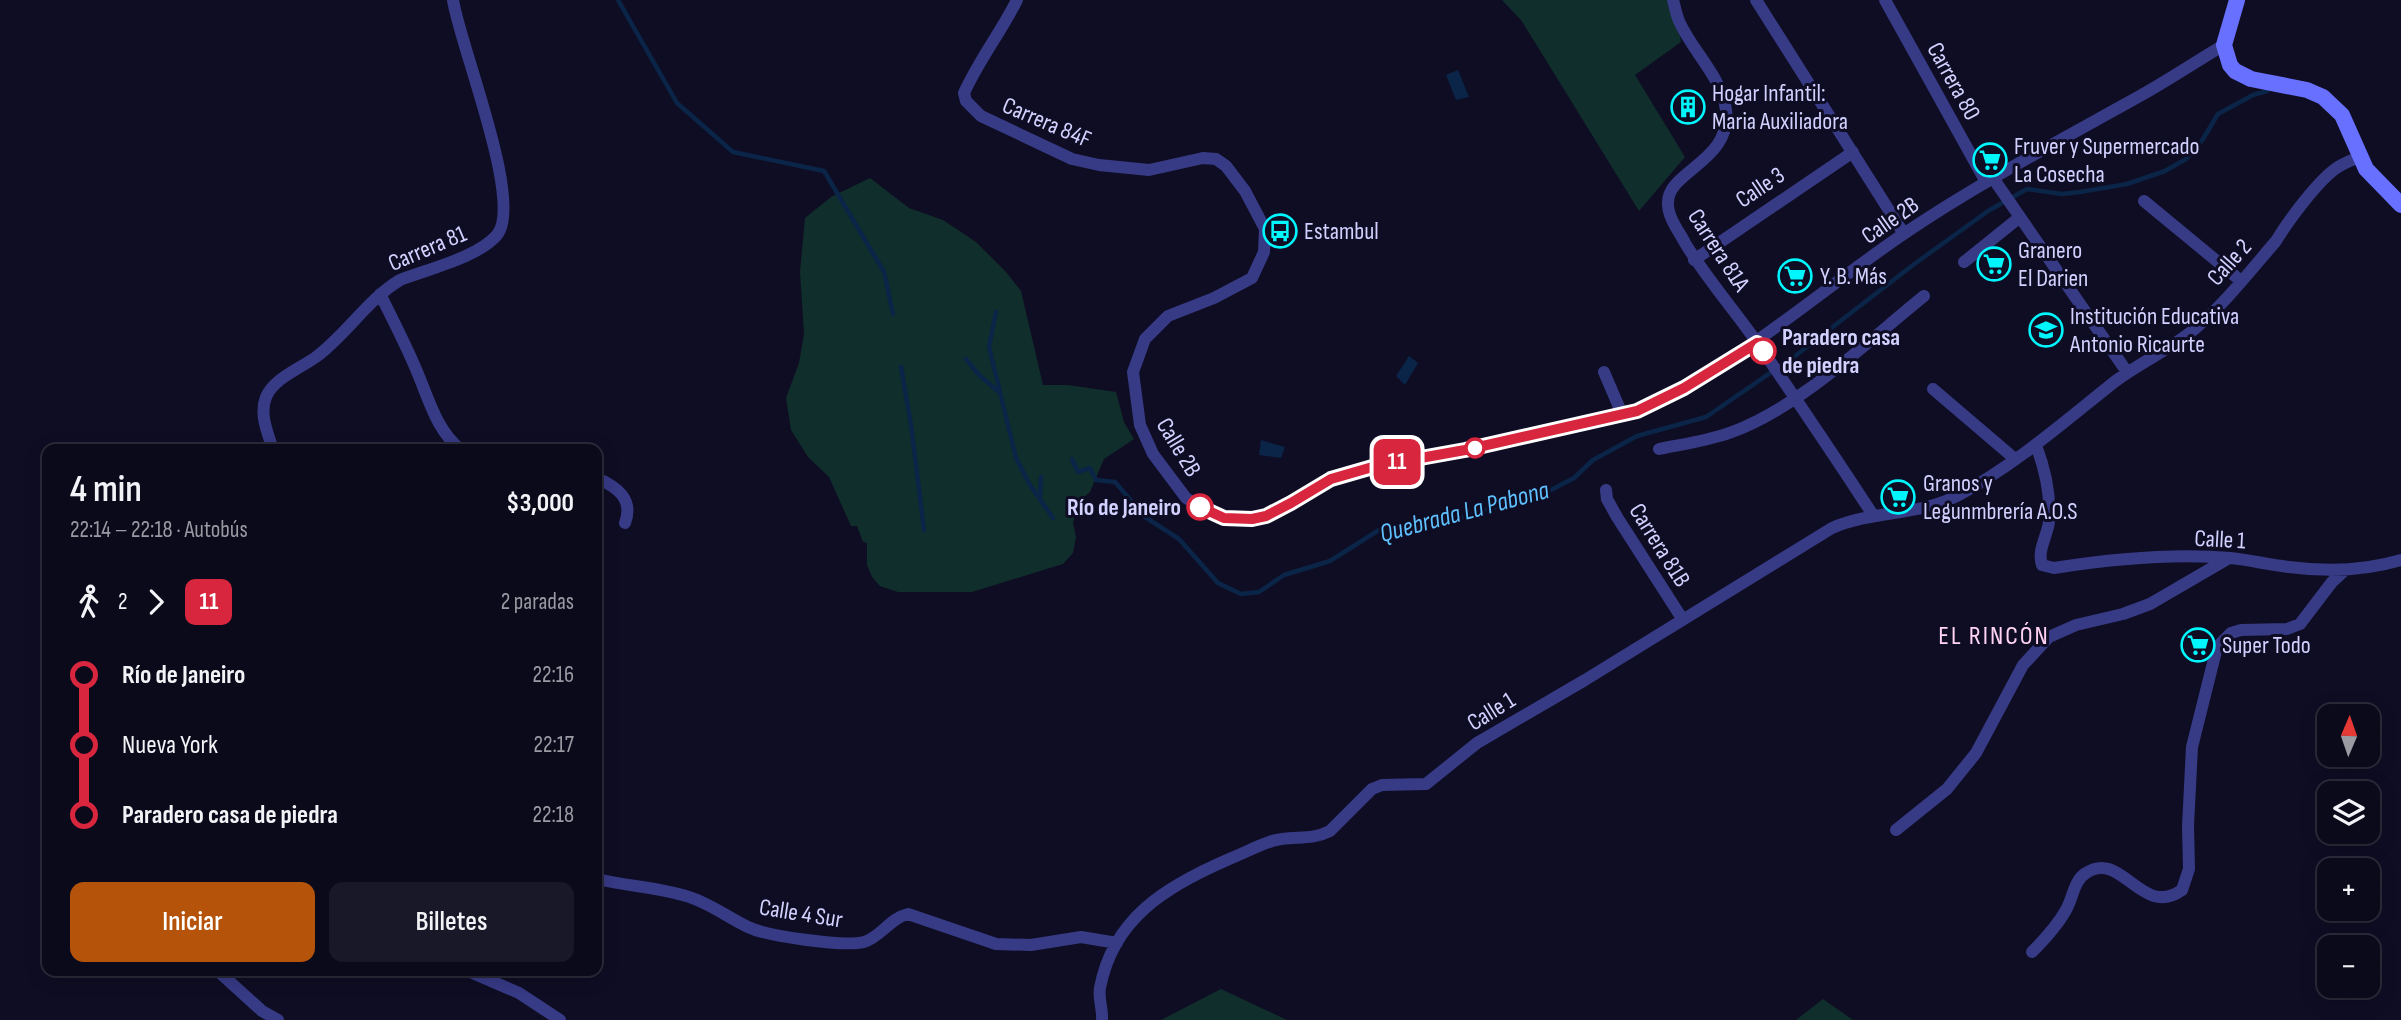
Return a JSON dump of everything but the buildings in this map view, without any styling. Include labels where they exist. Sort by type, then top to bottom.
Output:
[{"type":"main road","points":[[2237,0],[2224,45],[2230,65],[2242,75],[2307,90],[2323,97],[2342,115],[2359,157],[2372,178],[2401,205]]},
{"type":"street","name":"Carrera 81","points":[[271,444],[264,426],[267,395],[277,384],[337,339],[380,294],[400,280],[487,245],[502,226],[502,180],[453,0]]},
{"type":"street","name":"Carrera 84F","points":[[1017,0],[964,93],[966,101],[981,116],[1016,135],[1072,159],[1099,165],[1149,170],[1203,158],[1216,159],[1226,166],[1245,191],[1265,229],[1266,243]]},
{"type":"street","name":"Carrera 81A","points":[[1674,0],[1679,21],[1723,96],[1726,113],[1716,147],[1706,159],[1675,183],[1668,193],[1671,216],[1694,260],[1757,343],[1873,515]]},
{"type":"street","points":[[1756,0],[1904,234]]},
{"type":"street","name":"Carrera 80","points":[[1885,0],[1990,180],[2017,212],[2127,372]]},
{"type":"street","name":"Calle 2B","points":[[1266,243],[1252,278],[1214,298],[1168,316],[1145,339],[1133,372],[1140,425],[1153,454],[1186,498],[1224,518],[1252,519],[1266,516],[1331,479],[1376,466],[1465,450],[1637,411],[1661,401],[1757,343],[1904,234],[1990,180],[2170,79],[2224,45]]},
{"type":"street","name":"Calle 3","points":[[1694,260],[1853,152]]},
{"type":"street","name":"Calle 2","points":[[1945,501],[2015,459],[2127,372],[2197,327],[2276,241],[2328,175],[2337,167],[2359,157]]},
{"type":"street","points":[[2144,201],[2241,281]]},
{"type":"street","points":[[1964,262],[2017,212]]},
{"type":"street","points":[[380,294],[418,374],[429,404],[454,444]]},
{"type":"street","points":[[1658,449],[1733,432],[1795,398],[1924,296]]},
{"type":"street","points":[[1604,372],[1622,414]]},
{"type":"street","points":[[1933,389],[2015,459]]},
{"type":"street","name":"Calle 1","points":[[2036,444],[2047,483],[2049,509],[2049,524],[2040,561],[2044,567],[2120,560],[2229,558],[2300,568],[2345,570],[2374,567],[2401,560]]},
{"type":"street","points":[[602,480],[623,494],[627,505],[625,523]]},
{"type":"street","name":"Carrera 81B","points":[[1606,490],[1607,499],[1617,517],[1683,620]]},
{"type":"street","name":"Calle 1","points":[[1102,1020],[1100,986],[1117,943],[1143,908],[1186,879],[1273,841],[1323,835],[1377,786],[1426,784],[1477,743],[1832,528],[1850,520],[1918,509],[1945,501]]},
{"type":"street","points":[[1896,830],[1947,789],[1976,753],[2023,664],[2049,638],[2076,625],[2123,614],[2150,604],[2229,558]]},
{"type":"street","points":[[2032,951],[2058,924],[2068,908],[2080,878],[2087,872],[2098,868],[2109,869],[2155,898],[2165,898],[2182,890],[2189,869],[2192,747],[2217,648],[2231,634],[2241,630],[2287,629],[2300,624],[2332,582],[2345,570]]},
{"type":"street","name":"Calle 4 Sur","points":[[602,880],[681,894],[759,932],[816,940],[866,941],[893,920],[908,914],[996,944],[1031,945],[1081,937],[1117,943]]},
{"type":"street","points":[[223,976],[262,1012],[278,1020]]},
{"type":"street","points":[[480,976],[519,993],[560,1020]]},
{"type":"green space","points":[[1502,0],[1674,0],[1681,42],[1635,75],[1685,157],[1639,211],[1521,20]]},
{"type":"green space","points":[[870,178],[909,208],[943,220],[976,242],[1006,272],[1021,291],[1043,385],[1068,385],[1116,392],[1124,422],[1134,439],[1104,459],[1090,492],[1079,501],[1073,523],[1076,537],[1073,553],[1063,564],[972,592],[898,592],[880,586],[867,565],[867,543],[863,542],[857,526],[851,526],[829,477],[808,457],[791,430],[786,398],[799,363],[804,334],[800,272],[805,218],[831,197]]},
{"type":"green space","points":[[1221,989],[1287,1020],[1161,1020]]},
{"type":"green space","points":[[1823,999],[1853,1020],[1796,1020]]},
{"type":"water","points":[[1458,70],[1469,97],[1456,100],[1446,75]]},
{"type":"water","points":[[1409,356],[1418,363],[1405,385],[1396,376]]},
{"type":"water","points":[[1261,440],[1285,447],[1281,458],[1259,455]]},
{"type":"waterway","points":[[618,0],[677,103],[733,152],[824,171],[884,272],[893,314]]},
{"type":"waterway","name":"Quebrada La Pabona","points":[[1072,459],[1078,472],[1090,468],[1096,480],[1115,482],[1145,517],[1179,539],[1218,583],[1241,594],[1259,592],[1284,575],[1330,561],[1379,530],[1411,523],[1456,519],[1549,491],[1574,478],[1593,460],[1637,436],[1706,417],[1795,356],[1988,211],[2027,189],[2062,194],[2080,192],[2127,184],[2165,171],[2186,159],[2203,139],[2218,114],[2253,95],[2267,91]]},
{"type":"waterway","points":[[996,312],[989,347],[1016,458],[1030,485],[1053,518]]},
{"type":"waterway","points":[[966,359],[979,375],[1000,393]]},
{"type":"waterway","points":[[901,367],[924,530]]},
{"type":"waterway","points":[[1040,497],[1041,477]]},
{"type":"bus line","name":"11","points":[[1200,507],[1224,518],[1252,519],[1266,516],[1331,479],[1376,466],[1465,450],[1637,411],[1684,388],[1757,343],[1763,351]]},
{"type":"place","name":"Hogar Infantil: Maria Auxiliadora","points":[[1688,107]]},
{"type":"place","name":"Fruver y Supermercado La Cosecha","points":[[1990,160]]},
{"type":"place","name":"Estambul","points":[[1280,231]]},
{"type":"place","name":"Granero El Darien","points":[[1994,264]]},
{"type":"place","name":"Y. B. Más","points":[[1795,276]]},
{"type":"place","name":"Institución Educativa Antonio Ricaurte","points":[[2046,330]]},
{"type":"place","name":"Paradero casa de piedra","points":[[1763,351]]},
{"type":"place","name":"Granos y Legunmbrería A.O.S","points":[[1898,497]]},
{"type":"place","name":"Río de Janeiro","points":[[1200,507]]},
{"type":"place","name":"Super Todo","points":[[2198,645]]},
{"type":"district","name":"EL RINCÓN","points":[[1994,635]]}]
